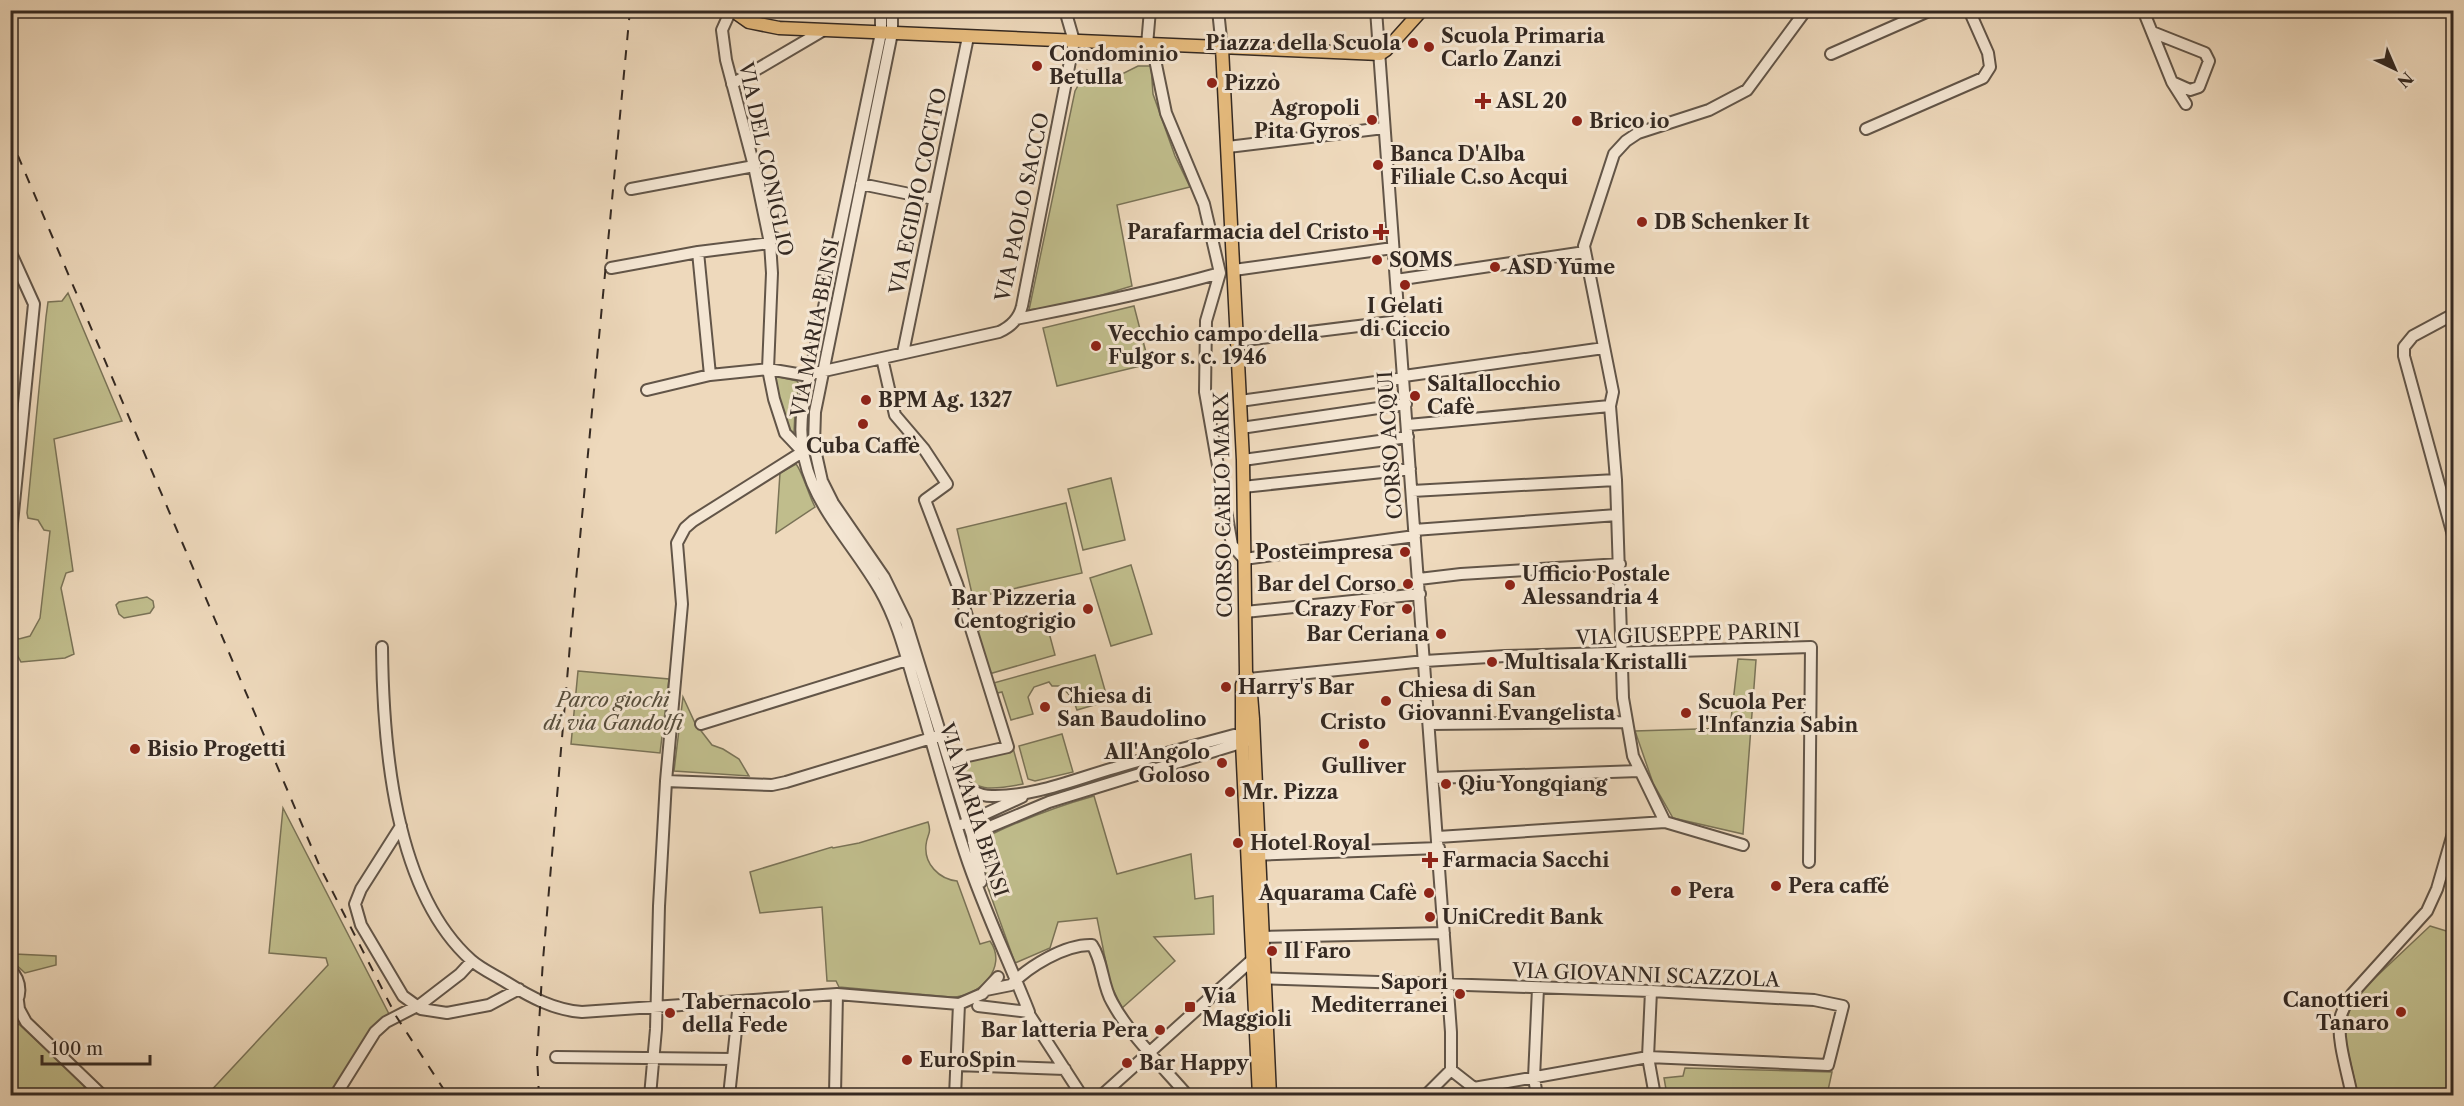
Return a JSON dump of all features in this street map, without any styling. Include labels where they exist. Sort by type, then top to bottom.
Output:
[{"type":"main road","points":[[729,14],[762,26],[824,30],[1380,54],[1422,10]]},
{"type":"main road","name":"CORSO CARLO MARX","points":[[1222,48],[1243,460],[1248,676],[1246,738],[1258,959]]},
{"type":"main road","name":"CORSO CARLO MARX","points":[[1253,855],[1262,937],[1258,959]]},
{"type":"main road","points":[[1258,959],[1270,1095]]},
{"type":"main road","points":[[1259,978],[1259,1095]]},
{"type":"street","name":"VIA MARIA BENSI","points":[[881,10],[886,33],[861,184],[814,420],[814,445],[820,474],[827,492],[877,566],[904,616],[964,852],[990,920]]},
{"type":"street","name":"VIA MARIA BENSI","points":[[892,10],[810,373],[802,415],[802,451],[807,473],[820,502],[885,599],[898,628],[907,660],[936,736],[950,760],[973,838],[990,920]]},
{"type":"street","name":"VIA PAOLO SACCO","points":[[647,390],[710,375],[768,369],[803,375],[824,371],[1001,331],[1016,319],[1022,306],[1074,42],[1065,10]]},
{"type":"street","points":[[1150,10],[1150,45],[1166,113],[1204,204],[1220,273],[1206,321],[1205,392],[1228,531],[1232,546],[1244,559],[1414,533],[1617,515]]},
{"type":"street","name":"CORSO CARLO MARX","points":[[1218,10],[1222,48]]},
{"type":"street","name":"CORSO CARLO MARX","points":[[1222,48],[1224,10]]},
{"type":"street","name":"CORSO ACQUI","points":[[1376,10],[1430,724],[1451,1032],[1450,1070]]},
{"type":"street","points":[[1665,822],[1633,756],[1627,722],[1621,654],[1620,564],[1610,406],[1613,392],[1584,246],[1614,154],[1626,141],[1638,133],[1709,110],[1747,90],[1806,10]]},
{"type":"street","points":[[1831,54],[1931,10]]},
{"type":"street","points":[[1866,129],[1983,78],[1990,67],[1988,53],[1969,10]]},
{"type":"street","points":[[2143,10],[2172,82],[2187,104]]},
{"type":"street","name":"VIA DEL CONIGLIO","points":[[729,14],[722,30],[732,84],[754,166],[770,243],[772,273],[768,369],[774,399],[785,433],[802,451]]},
{"type":"street","points":[[732,84],[824,30]]},
{"type":"street","points":[[2152,32],[2205,53],[2209,61],[2199,87],[2190,90],[2172,82]]},
{"type":"street","name":"VIA EGIDIO COCITO","points":[[903,353],[968,37]]},
{"type":"street","points":[[1228,147],[1384,128]]},
{"type":"street","points":[[632,189],[754,166]]},
{"type":"street","points":[[861,184],[934,199]]},
{"type":"street","points":[[610,268],[698,252],[770,243]]},
{"type":"street","points":[[1234,270],[1393,248]]},
{"type":"street","points":[[10,251],[34,303],[13,489],[10,543]]},
{"type":"street","points":[[698,252],[710,375]]},
{"type":"street","points":[[1396,280],[1585,252]]},
{"type":"street","points":[[1016,319],[1052,313],[1220,273]]},
{"type":"street","points":[[2454,314],[2413,336],[2404,347],[2404,356],[2454,539]]},
{"type":"street","points":[[1237,341],[1399,321]]},
{"type":"street","points":[[1240,401],[1604,348]]},
{"type":"street","points":[[882,358],[895,415],[924,449],[947,484],[925,500],[957,584],[1008,747],[950,760],[963,784],[982,795],[1033,792]]},
{"type":"street","points":[[1241,428],[1407,404]]},
{"type":"street","points":[[1408,425],[1610,406]]},
{"type":"street","points":[[1243,460],[1408,437]]},
{"type":"street","points":[[650,1095],[657,1008],[659,906],[666,781],[682,604],[677,552],[679,538],[693,521],[814,445]]},
{"type":"street","points":[[1243,487],[1410,469]]},
{"type":"street","points":[[1412,491],[1616,480]]},
{"type":"street","points":[[1419,579],[1461,574],[1620,564]]},
{"type":"street","points":[[1245,612],[1420,594]]},
{"type":"street","points":[[382,647],[386,741],[401,826],[410,862],[432,913],[472,962],[519,989],[549,1005],[582,1012],[837,994],[959,1004],[986,990],[1000,978],[1005,968],[1013,973],[1028,969],[1050,956],[1092,945],[1112,1004],[1149,1052],[1188,1095]]},
{"type":"street","name":"VIA GIUSEPPE PARINI","points":[[1248,676],[1505,656],[1810,647],[1809,862]]},
{"type":"street","points":[[701,724],[907,660]]},
{"type":"street","points":[[1430,724],[1627,722]]},
{"type":"street","points":[[666,781],[772,785],[936,736]]},
{"type":"street","points":[[1246,738],[1049,802],[987,828],[973,838],[959,831],[968,821],[1033,792],[1134,762],[1246,738]]},
{"type":"street","points":[[1433,778],[1639,771]]},
{"type":"street","points":[[1253,855],[1438,842],[1665,822],[1743,845]]},
{"type":"street","points":[[401,826],[361,889],[355,904],[361,925],[403,996],[416,1007],[441,1013],[489,1005],[519,989]]},
{"type":"street","points":[[2352,1095],[2340,1031],[2344,1006],[2352,994],[2427,911],[2437,889],[2454,830]]},
{"type":"street","points":[[990,920],[1029,1012]]},
{"type":"street","points":[[1262,937],[1444,933]]},
{"type":"street","points":[[1001,949],[1000,978],[1029,1012],[1082,1095]]},
{"type":"street","points":[[1101,1095],[1258,959]]},
{"type":"street","points":[[335,1095],[375,1032],[386,1022],[416,1007],[460,974],[472,962]]},
{"type":"street","points":[[10,969],[19,982],[18,1009],[26,1022],[103,1095]]},
{"type":"street","points":[[1000,978],[1011,985],[1013,973]]},
{"type":"street","name":"VIA GIOVANNI SCAZZOLA","points":[[1259,978],[1651,991],[1814,1000],[1843,1006],[1828,1065],[1648,1057]]},
{"type":"street","points":[[1537,1095],[1534,1078],[1538,988]]},
{"type":"street","points":[[1651,991],[1648,1057],[1655,1095]]},
{"type":"street","points":[[835,1094],[837,994]]},
{"type":"street","points":[[18,1001],[10,1014],[26,1022]]},
{"type":"street","points":[[729,1095],[739,1002]]},
{"type":"street","points":[[955,1095],[959,1004]]},
{"type":"street","points":[[978,1006],[1029,1012]]},
{"type":"street","points":[[556,1057],[733,1059]]},
{"type":"street","points":[[1425,1095],[1450,1070],[1474,1088],[1648,1057]]},
{"type":"street","points":[[956,1065],[1065,1069]]},
{"type":"green space","points":[[1138,66],[1151,66],[1153,94],[1175,156],[1190,187],[1117,205],[1132,286],[1072,304],[1029,310],[1075,91],[1087,70],[1096,82],[1104,76],[1108,81]]},
{"type":"green space","points":[[68,293],[122,421],[54,439],[73,571],[66,573],[61,588],[74,654],[65,658],[21,662],[15,651],[11,651],[11,632],[19,639],[30,636],[40,618],[50,531],[44,530],[38,520],[28,518],[27,513],[46,317],[48,302],[62,301]]},
{"type":"green space","name":"Vecchio campo della Fulgor s. c. 1946","points":[[1134,306],[1149,364],[1057,386],[1043,328]]},
{"type":"green space","points":[[775,376],[797,381],[799,384],[794,433],[785,426]]},
{"type":"green space","points":[[796,464],[815,507],[776,533],[780,473]]},
{"type":"green space","points":[[1111,478],[1125,540],[1083,550],[1068,489]]},
{"type":"green space","points":[[1066,503],[1082,573],[973,598],[957,529]]},
{"type":"green space","points":[[1131,565],[1152,634],[1111,646],[1090,578]]},
{"type":"green space","points":[[147,597],[153,601],[154,607],[150,613],[124,618],[119,614],[116,605],[119,602]]},
{"type":"green space","points":[[1044,614],[1055,655],[989,674],[977,631]]},
{"type":"green space","points":[[1095,655],[1108,701],[1077,710],[1073,699],[1061,686],[1052,686],[1049,682],[1034,687],[1028,697],[1033,714],[1011,720],[1002,692],[993,694],[990,684]]},
{"type":"green space","points":[[1738,659],[1756,660],[1743,834],[1673,818],[1653,783],[1635,731],[1730,728]]},
{"type":"green space","name":"Parco giochi di via Gandolfi","points":[[578,671],[669,679],[660,753],[571,744]]},
{"type":"green space","name":"Parco giochi di via Gandolfi","points":[[683,697],[695,723],[712,745],[739,759],[749,776],[674,771]]},
{"type":"green space","points":[[1062,734],[1073,772],[1035,781],[1028,779],[1019,746]]},
{"type":"green space","points":[[1013,748],[1023,784],[985,788],[970,781],[959,764]]},
{"type":"green space","points":[[1094,796],[1117,874],[1191,854],[1195,899],[1213,896],[1214,934],[1154,937],[1175,961],[1122,1008],[1110,983],[1097,918],[1058,922],[1050,948],[1015,963],[988,888],[980,848],[993,850],[990,835],[1003,829],[1028,818]]},
{"type":"green space","points":[[283,808],[390,1016],[330,1095],[206,1096],[328,965],[326,958],[269,953]]},
{"type":"green space","points":[[928,822],[926,852],[930,864],[939,874],[957,881],[980,944],[990,941],[995,951],[996,961],[988,980],[971,992],[951,997],[839,987],[836,981],[827,981],[822,907],[760,913],[750,872],[832,847],[859,843]]},
{"type":"green space","name":"Canottieri Tanaro","points":[[2430,926],[2453,933],[2453,1095],[2358,1095],[2345,1039],[2351,1006],[2361,991]]},
{"type":"green space","points":[[10,938],[16,938],[15,954],[56,956],[56,965],[25,973],[11,960]]},
{"type":"green space","points":[[11,1021],[20,1025],[85,1086],[81,1095],[11,1095]]},
{"type":"green space","points":[[1685,1068],[1832,1072],[1827,1095],[1667,1095],[1664,1078],[1683,1076]]},
{"type":"railway","points":[[539,1096],[537,1056],[543,960],[571,633],[630,10]]},
{"type":"railway","points":[[10,137],[320,867],[396,1016],[448,1096]]},
{"type":"place","name":"Piazza della Scuola","points":[[1413,43]]},
{"type":"place","name":"Scuola Primaria Carlo Zanzi","points":[[1429,47]]},
{"type":"place","name":"Condominio Betulla","points":[[1037,66]]},
{"type":"place","name":"Pizzò","points":[[1212,83]]},
{"type":"place","name":"ASL 20","points":[[1483,101]]},
{"type":"place","name":"Agropoli Pita Gyros","points":[[1372,120]]},
{"type":"place","name":"Brico io","points":[[1577,121]]},
{"type":"place","name":"Banca D'Alba Filiale C.so Acqui","points":[[1378,165]]},
{"type":"place","name":"DB Schenker It","points":[[1642,222]]},
{"type":"place","name":"Parafarmacia del Cristo","points":[[1381,232]]},
{"type":"place","name":"SOMS","points":[[1377,260]]},
{"type":"place","name":"ASD Yume","points":[[1495,267]]},
{"type":"place","name":"I Gelati di Ciccio","points":[[1405,285]]},
{"type":"place","name":"Vecchio campo della Fulgor s. c. 1946","points":[[1096,346]]},
{"type":"place","name":"Saltallocchio Cafè","points":[[1415,396]]},
{"type":"place","name":"BPM Ag. 1327","points":[[866,400]]},
{"type":"place","name":"Cuba Caffè","points":[[863,424]]},
{"type":"place","name":"Posteimpresa","points":[[1405,552]]},
{"type":"place","name":"Bar del Corso","points":[[1408,584]]},
{"type":"place","name":"Ufficio Postale Alessandria 4","points":[[1510,585]]},
{"type":"place","name":"Bar Pizzeria Centogrigio","points":[[1088,609]]},
{"type":"place","name":"Crazy For","points":[[1407,609]]},
{"type":"place","name":"Bar Ceriana","points":[[1441,634]]},
{"type":"place","name":"Multisala Kristalli","points":[[1492,662]]},
{"type":"place","name":"Harry's Bar","points":[[1226,687]]},
{"type":"place","name":"Chiesa di San Giovanni Evangelista","points":[[1386,701]]},
{"type":"place","name":"Chiesa di San Baudolino","points":[[1045,707]]},
{"type":"place","name":"Scuola Per l'Infanzia Sabin","points":[[1686,713]]},
{"type":"place","name":"Gulliver","points":[[1364,744]]},
{"type":"place","name":"Bisio Progetti","points":[[135,749]]},
{"type":"place","name":"All'Angolo Goloso","points":[[1222,763]]},
{"type":"place","name":"Qiu Yongqiang","points":[[1446,784]]},
{"type":"place","name":"Mr. Pizza","points":[[1230,792]]},
{"type":"place","name":"Hotel Royal","points":[[1238,843]]},
{"type":"place","name":"Farmacia Sacchi","points":[[1430,860]]},
{"type":"place","name":"Pera caffé","points":[[1776,886]]},
{"type":"place","name":"Pera","points":[[1676,891]]},
{"type":"place","name":"Aquarama Cafè","points":[[1429,893]]},
{"type":"place","name":"UniCredit Bank","points":[[1430,917]]},
{"type":"place","name":"Il Faro","points":[[1272,951]]},
{"type":"place","name":"Sapori Mediterranei","points":[[1460,994]]},
{"type":"place","name":"Via Maggioli","points":[[1190,1007]]},
{"type":"place","name":"Canottieri Tanaro","points":[[2401,1012]]},
{"type":"place","name":"Tabernacolo della Fede","points":[[670,1013]]},
{"type":"place","name":"Bar latteria Pera","points":[[1160,1030]]},
{"type":"place","name":"EuroSpin","points":[[907,1060]]},
{"type":"place","name":"Bar Happy","points":[[1127,1063]]},
{"type":"district","name":"Cristo","points":[[1353,722]]}]
